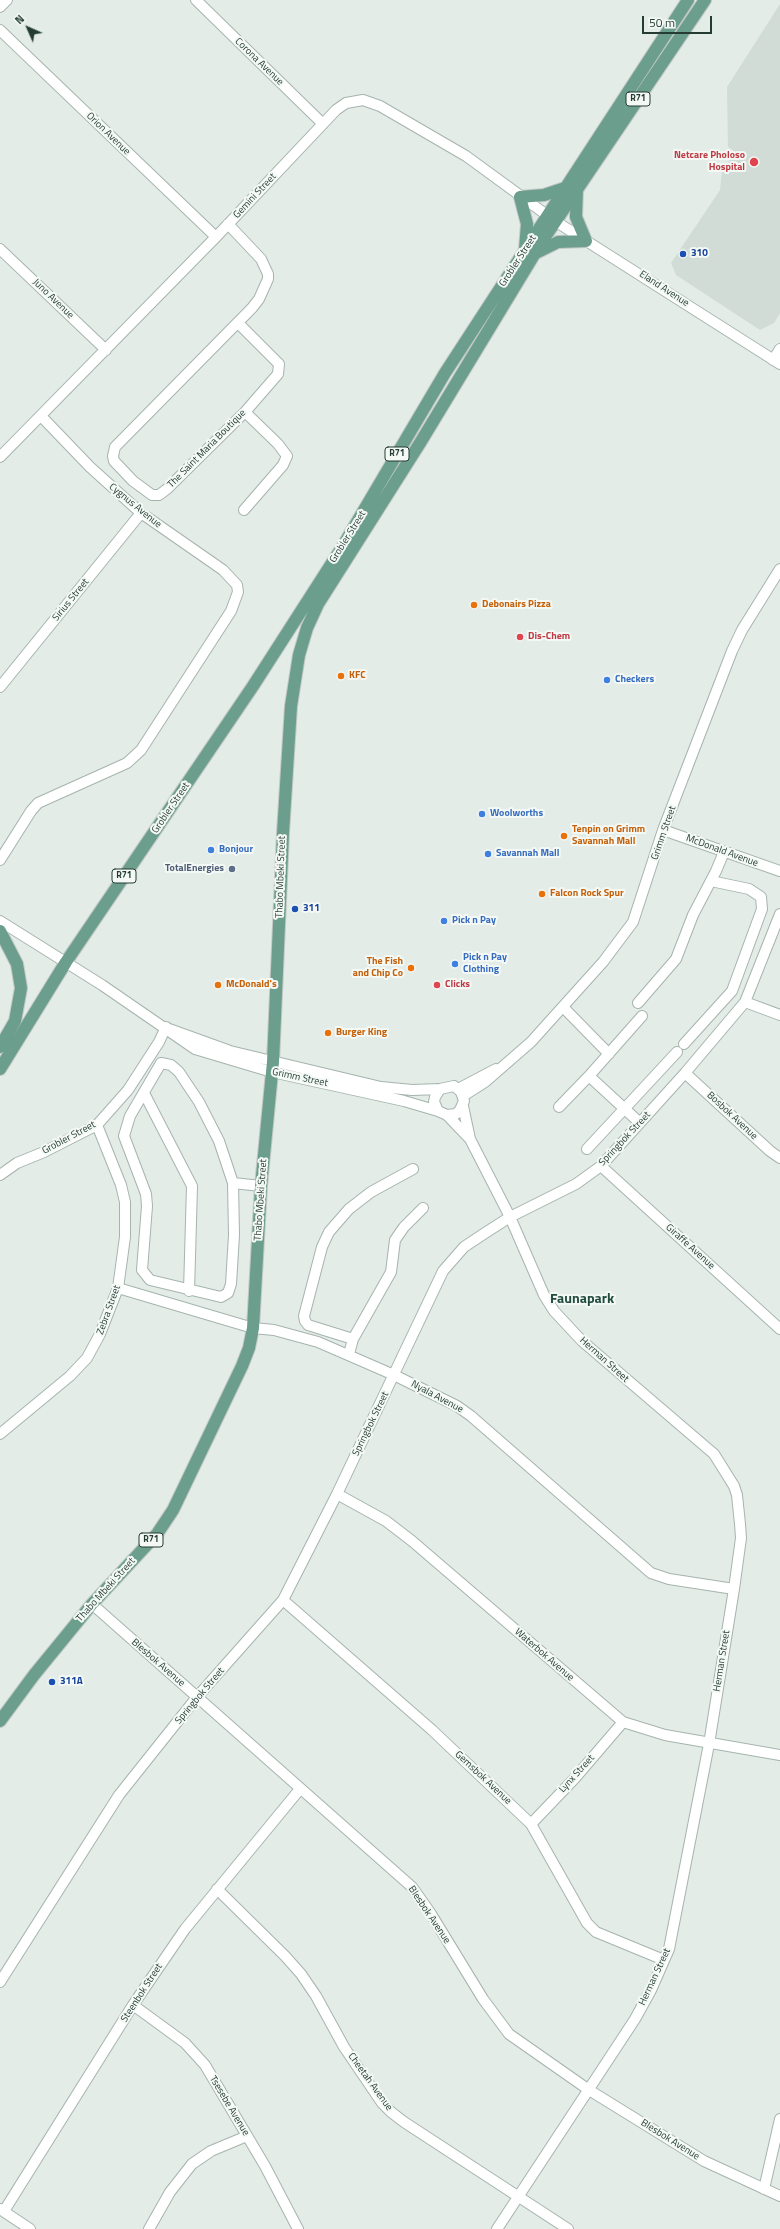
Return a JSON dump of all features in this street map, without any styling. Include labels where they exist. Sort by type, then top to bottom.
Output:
[{"type":"main road","name":"Grobler Street","points":[[318,604],[416,450],[551,218],[565,188],[688,0]]},
{"type":"main road","name":"Grobler Street","points":[[551,218],[577,189],[705,0]]},
{"type":"main road","points":[[565,188],[544,195],[520,197],[527,224],[530,252],[558,242],[586,241],[576,217],[577,189]]},
{"type":"main road","name":"Grobler Street","points":[[0,1069],[66,962],[253,686],[349,536],[445,373],[530,252]]},
{"type":"main road","points":[[253,686],[318,604],[347,550],[349,536]]},
{"type":"main road","name":"Thabo Mbeki Street","points":[[0,1721],[34,1675],[92,1604],[157,1534],[173,1510],[242,1366],[253,1328],[261,1186],[273,1067],[291,706],[299,655],[318,604]]},
{"type":"main road","points":[[0,931],[17,964],[21,988],[15,1021],[0,1047]]},
{"type":"street","points":[[0,7],[7,0]]},
{"type":"street","name":"Corona Avenue","points":[[196,0],[323,124]]},
{"type":"street","name":"Orion Avenue","points":[[0,30],[216,237]]},
{"type":"street","name":"Gemini Street","points":[[0,457],[42,416],[216,237],[323,124],[346,103],[363,100],[372,102],[466,156],[520,197],[551,218]]},
{"type":"street","name":"Eland Avenue","points":[[551,218],[777,362]]},
{"type":"street","name":"The Saint Maria Boutique","points":[[228,224],[261,259],[268,274],[265,287],[259,299],[238,323],[118,444],[113,452],[114,461],[144,491],[152,495],[159,495],[167,489],[245,412],[278,374],[279,364],[238,323]]},
{"type":"street","name":"Juno Avenue","points":[[0,248],[106,350]]},
{"type":"street","points":[[777,362],[780,349]]},
{"type":"street","points":[[244,510],[279,470],[287,458],[285,451],[245,412]]},
{"type":"street","name":"Cygnus Avenue","points":[[0,860],[31,811],[38,804],[127,763],[141,750],[231,611],[238,592],[238,585],[216,565],[141,513],[90,467],[42,416]]},
{"type":"street","name":"Sirius Street","points":[[0,687],[141,513]]},
{"type":"street","name":"Grimm Street","points":[[461,1097],[485,1082],[531,1042],[603,962],[633,922],[664,830],[732,651],[742,630],[780,569]]},
{"type":"street","name":"McDonald Avenue","points":[[664,830],[780,871]]},
{"type":"street","points":[[638,1003],[676,959],[693,915],[724,852]]},
{"type":"street","points":[[587,1150],[732,991],[762,909],[761,897],[749,889],[710,881]]},
{"type":"street","name":"Springbok Street","points":[[0,1982],[119,1795],[197,1697],[283,1600],[337,1494],[394,1375],[421,1314],[443,1271],[464,1247],[510,1217],[576,1184],[600,1166],[685,1073],[745,1002],[780,914]]},
{"type":"street","name":"Grimm Street","points":[[0,922],[66,962],[167,1028],[273,1067],[404,1101],[442,1113]]},
{"type":"street","points":[[745,1002],[780,1015]]},
{"type":"street","points":[[563,1007],[609,1054]]},
{"type":"street","points":[[560,1107],[642,1016]]},
{"type":"street","name":"Grobler Street","points":[[0,1175],[17,1163],[44,1152],[97,1125],[128,1090],[167,1028]]},
{"type":"street","points":[[161,1063],[171,1065],[178,1072],[199,1102],[228,1163],[233,1183],[234,1235],[228,1293],[221,1298],[189,1291],[148,1279],[142,1270],[147,1206],[146,1194],[124,1136],[130,1116],[161,1063]]},
{"type":"street","name":"Grimm Street","points":[[273,1067],[381,1087],[412,1090],[440,1089]]},
{"type":"street","name":"Bosbok Avenue","points":[[685,1073],[770,1151],[780,1158]]},
{"type":"street","points":[[589,1076],[640,1123]]},
{"type":"street","points":[[449,1086],[461,1097],[456,1114],[442,1113],[434,1102],[440,1089],[449,1086]]},
{"type":"street","points":[[144,1093],[192,1186],[189,1291]]},
{"type":"street","name":"Herman Street","points":[[461,1097],[470,1139],[510,1217],[544,1295],[564,1324],[650,1401],[706,1446],[726,1471],[737,1495],[741,1538],[709,1744],[671,1939],[664,1960],[644,2003],[590,2090],[497,2229]]},
{"type":"street","name":"Herman Street","points":[[442,1113],[470,1139]]},
{"type":"street","name":"Zebra Street","points":[[0,1434],[70,1376],[87,1358],[100,1334],[118,1288],[125,1237],[125,1202],[121,1185],[97,1125]]},
{"type":"street","name":"Giraffe Avenue","points":[[600,1166],[780,1329]]},
{"type":"street","points":[[353,1339],[308,1325],[305,1321],[304,1316],[322,1247],[329,1232],[349,1209],[371,1192],[413,1169]]},
{"type":"street","points":[[233,1183],[261,1186]]},
{"type":"street","points":[[349,1354],[353,1339],[391,1272],[395,1240],[404,1227],[423,1208]]},
{"type":"street","name":"Nyala Avenue","points":[[118,1288],[253,1328],[274,1330],[318,1342],[349,1354],[394,1375],[457,1406],[471,1416],[651,1573],[669,1579],[734,1588]]},
{"type":"street","name":"Waterbok Avenue","points":[[337,1494],[386,1521],[412,1541],[622,1722],[665,1736],[780,1755]]},
{"type":"street","name":"Gemsbok Avenue","points":[[283,1600],[432,1730],[531,1824],[587,1923],[596,1932],[664,1960]]},
{"type":"street","name":"Blesbok Avenue","points":[[92,1604],[412,1887],[431,1914],[483,2000],[509,2034],[590,2090],[704,2161],[780,2196]]},
{"type":"street","name":"Lynx Street","points":[[531,1824],[575,1778],[622,1722]]},
{"type":"street","name":"Steenbok Street","points":[[2,2210],[133,2005],[185,1929],[217,1888],[300,1789]]},
{"type":"street","name":"Cheetah Avenue","points":[[217,1888],[285,1956],[300,1974],[316,1996],[344,2047],[382,2103],[391,2112],[568,2229]]},
{"type":"street","name":"Tsesebe Avenue","points":[[133,2005],[185,2043],[196,2054],[213,2078],[247,2136],[298,2229]]},
{"type":"street","points":[[764,2189],[780,2119]]},
{"type":"street","points":[[148,2229],[170,2192],[192,2164],[211,2151],[247,2136]]},
{"type":"street","points":[[2,2210],[30,2229]]},
{"type":"shaded area","name":"Netcare Pholoso Hospital","points":[[780,4],[780,313],[774,323],[760,330],[676,275],[671,263],[720,190],[722,172],[735,152],[728,147],[727,87]]},
{"type":"place","name":"Netcare Pholoso Hospital","points":[[754,162]]},
{"type":"place","name":"310","points":[[683,254]]},
{"type":"place","name":"Debonairs Pizza","points":[[474,605]]},
{"type":"place","name":"Dis-Chem","points":[[520,637]]},
{"type":"place","name":"KFC","points":[[341,676]]},
{"type":"place","name":"Checkers","points":[[607,680]]},
{"type":"place","name":"Woolworths","points":[[482,814]]},
{"type":"place","name":"Tenpin on Grimm Savannah Mall","points":[[564,836]]},
{"type":"place","name":"Bonjour","points":[[211,850]]},
{"type":"place","name":"Savannah Mall","points":[[488,854]]},
{"type":"place","name":"TotalEnergies","points":[[232,869]]},
{"type":"place","name":"Falcon Rock Spur","points":[[542,894]]},
{"type":"place","name":"311","points":[[295,909]]},
{"type":"place","name":"Pick n Pay","points":[[444,921]]},
{"type":"place","name":"Pick n Pay Clothing","points":[[455,964]]},
{"type":"place","name":"The Fish and Chip Co","points":[[411,968]]},
{"type":"place","name":"McDonald's","points":[[218,985]]},
{"type":"place","name":"Clicks","points":[[437,985]]},
{"type":"place","name":"Burger King","points":[[328,1033]]},
{"type":"place","name":"311A","points":[[52,1682]]},
{"type":"district","name":"Faunapark","points":[[582,1300]]}]
